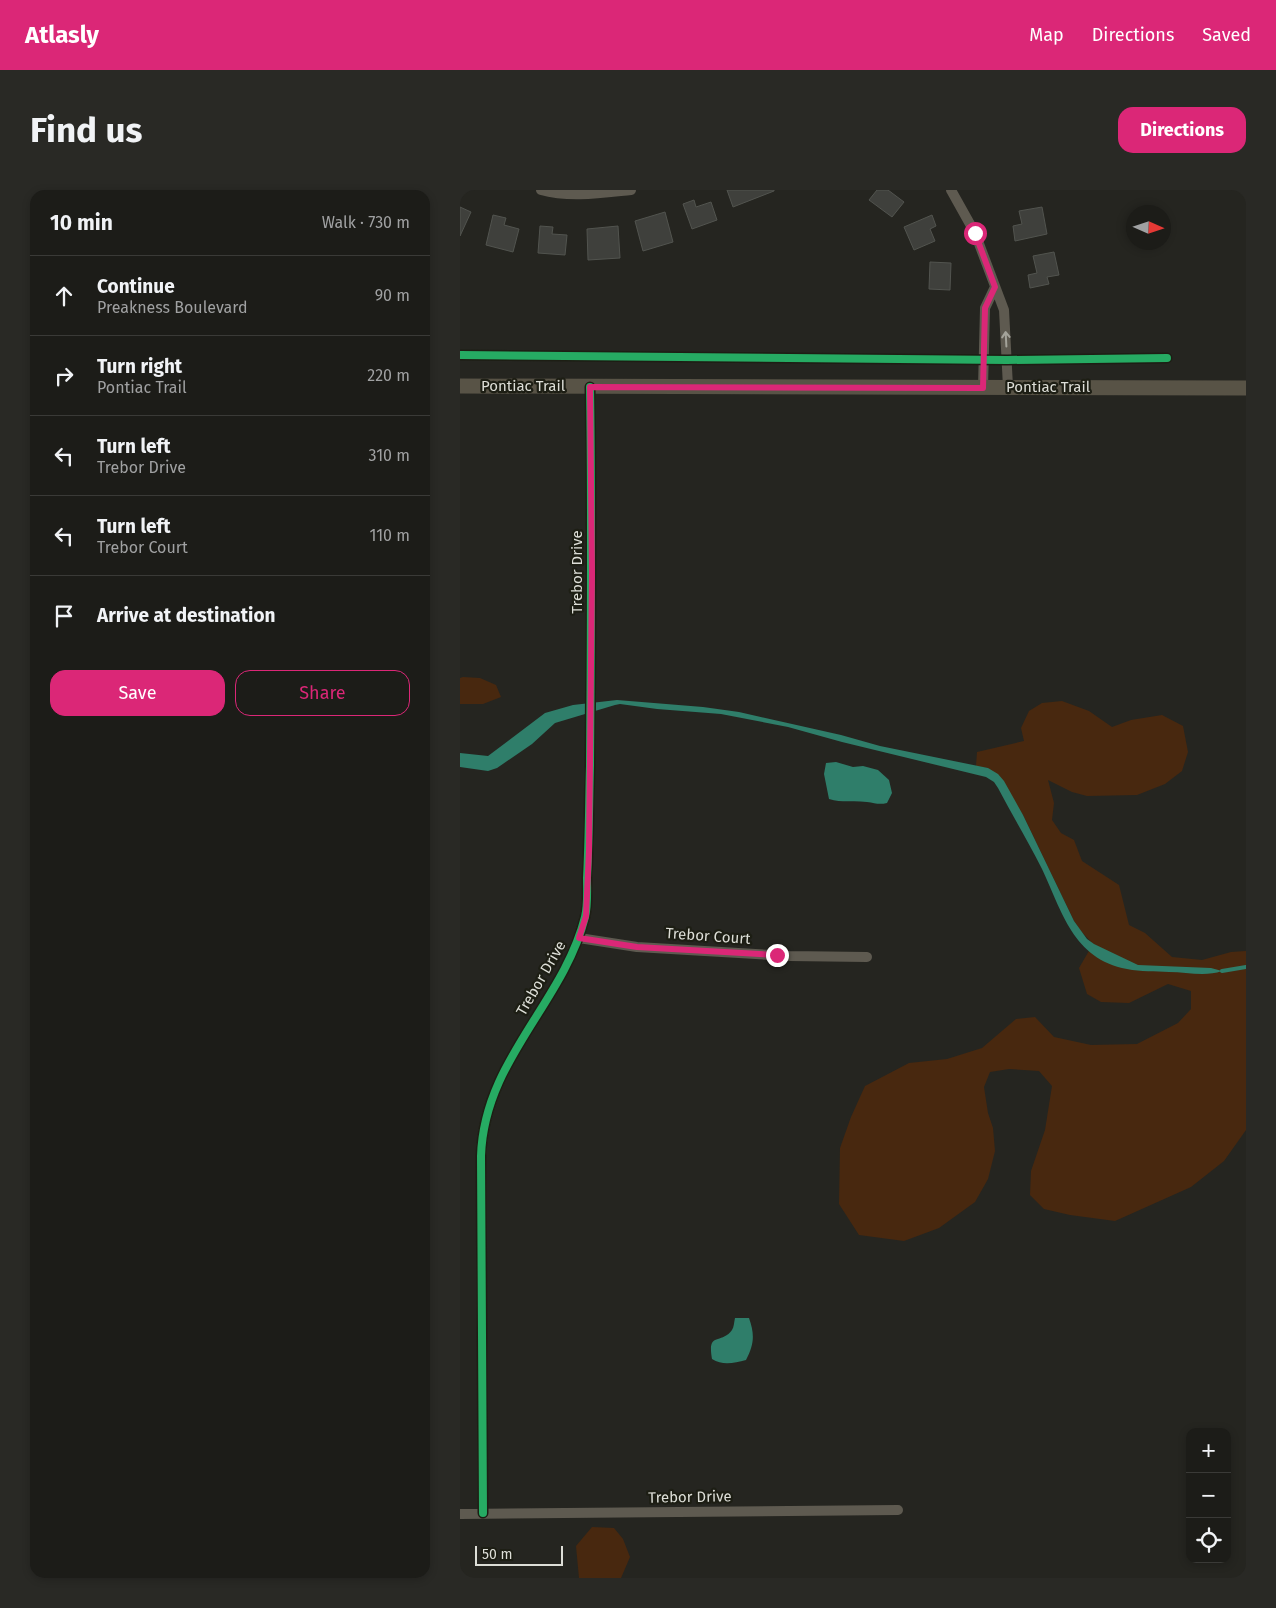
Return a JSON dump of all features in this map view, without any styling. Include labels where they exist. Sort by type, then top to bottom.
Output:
[{"type":"main road","name":"Pontiac Trail","points":[[460,386],[1246,388]]},
{"type":"street","points":[[541,190],[552,193],[591,194],[631,190]]},
{"type":"street","points":[[951,190],[975,233],[1004,310],[1008,387]]},
{"type":"street","points":[[983,388],[985,308],[995,287]]},
{"type":"street","name":"Trebor Drive","points":[[483,1513],[481,1156],[485,1122],[505,1068],[564,969],[579,938],[586,916],[589,850],[592,574],[590,387]]},
{"type":"street","name":"Trebor Court","points":[[579,938],[637,947],[789,956],[867,957]]},
{"type":"street","name":"Trebor Drive","points":[[460,1514],[898,1510]]},
{"type":"shaded area","points":[[460,678],[480,678],[496,685],[501,697],[483,704],[460,704]]},
{"type":"shaded area","points":[[617,700],[739,712],[841,735],[880,746],[988,768],[998,774],[1004,781],[1023,815],[1074,921],[1087,939],[1138,965],[1211,968],[1222,971],[1203,974],[1132,970],[1109,964],[1094,955],[1072,931],[1063,916],[1037,859],[998,788],[994,782],[986,777],[788,727],[721,714],[620,704],[555,723],[532,744],[497,768],[488,771],[460,767],[460,753],[488,756],[545,713],[573,705]]},
{"type":"shaded area","points":[[1062,701],[1089,711],[1112,727],[1131,720],[1162,715],[1183,726],[1188,752],[1182,771],[1165,784],[1137,795],[1087,796],[1072,792],[1048,780],[1054,803],[1052,820],[1061,833],[1074,840],[1082,861],[1119,885],[1129,925],[1145,933],[1172,957],[1202,960],[1231,952],[1246,951],[1246,1130],[1224,1161],[1191,1187],[1115,1221],[1070,1215],[1044,1209],[1030,1195],[1031,1171],[1045,1130],[1052,1086],[1039,1071],[1009,1069],[990,1072],[984,1087],[988,1113],[993,1128],[995,1151],[988,1179],[975,1202],[939,1228],[904,1241],[859,1235],[839,1204],[840,1148],[865,1086],[909,1063],[947,1059],[982,1048],[1016,1019],[1035,1017],[1054,1037],[1091,1045],[1137,1044],[1178,1023],[1191,1009],[1191,991],[1168,984],[1129,1003],[1101,1002],[1087,994],[1079,968],[1093,944],[1074,921],[1023,815],[988,768],[976,766],[977,752],[1024,741],[1021,728],[1029,711],[1042,703]]},
{"type":"shaded area","points":[[836,762],[853,767],[863,766],[878,770],[889,780],[892,793],[887,803],[879,804],[829,799],[824,774],[826,763]]},
{"type":"shaded area","points":[[735,1318],[749,1318],[752,1329],[752,1344],[746,1360],[724,1363],[712,1359],[711,1345],[713,1341],[724,1337],[732,1330]]},
{"type":"shaded area","points":[[592,1527],[614,1528],[623,1539],[630,1557],[621,1578],[579,1578],[576,1546]]},
{"type":"building","points":[[727,190],[774,190],[774,191],[733,207]]},
{"type":"building","points":[[877,190],[888,190],[904,202],[892,217],[869,200]]},
{"type":"building","points":[[694,200],[696,207],[711,202],[717,220],[692,229],[683,204]]},
{"type":"building","points":[[460,207],[471,212],[460,236]]},
{"type":"building","points":[[1042,207],[1047,234],[1015,241],[1013,226],[1022,224],[1019,211]]},
{"type":"building","points":[[665,212],[673,242],[643,251],[635,221]]},
{"type":"building","points":[[493,215],[506,218],[504,225],[519,229],[513,252],[486,245]]},
{"type":"building","points":[[932,215],[936,226],[930,229],[935,241],[914,250],[904,227]]},
{"type":"building","points":[[540,226],[553,227],[552,234],[567,235],[565,255],[538,253]]},
{"type":"building","points":[[618,226],[620,258],[588,260],[587,229]]},
{"type":"building","points":[[1054,252],[1059,275],[1047,277],[1049,284],[1030,288],[1028,275],[1037,273],[1033,256]]},
{"type":"building","points":[[930,262],[951,263],[950,290],[929,289]]},
{"type":"waterway","points":[[1222,971],[1246,967]]},
{"type":"cycle path","points":[[460,355],[1007,360],[1167,358]]},
{"type":"cycle path","points":[[483,1513],[481,1156],[485,1122],[495,1090],[509,1061],[560,978],[574,948],[587,908],[591,671],[590,387]]},
{"type":"route","points":[[777,955],[637,947],[579,938],[586,916],[589,850],[592,574],[590,387],[983,388],[985,308],[995,287],[975,233]]}]
